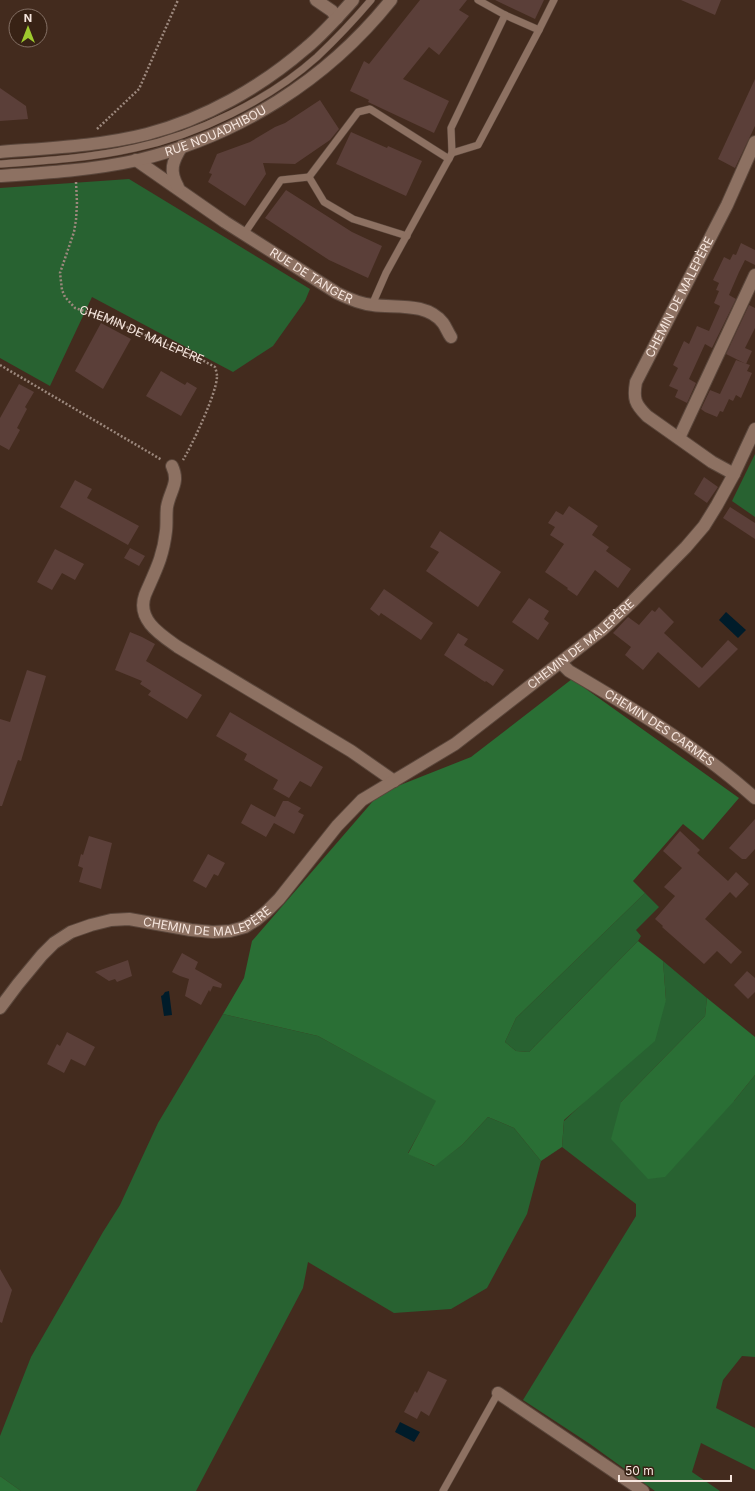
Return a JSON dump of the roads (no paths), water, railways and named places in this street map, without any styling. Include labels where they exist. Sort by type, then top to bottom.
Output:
[{"type":"street","points":[[316,0],[332,11],[337,18]]},
{"type":"street","name":"RUE NOUADHIBOU","points":[[0,152],[86,144],[148,134],[211,111],[263,81],[286,65],[337,18],[353,0]]},
{"type":"street","name":"RUE NOUADHIBOU","points":[[0,176],[75,170],[136,160],[182,146],[232,127],[278,102],[331,62],[350,46],[376,19],[391,0]]},
{"type":"street","name":"CHEMIN DE MALEPÈRE","points":[[734,474],[712,462],[639,408],[635,400],[634,393],[636,382],[727,205],[755,142]]},
{"type":"street","points":[[178,188],[174,180],[173,163],[182,146]]},
{"type":"street","name":"RUE DE TANGER","points":[[136,160],[244,234],[337,293],[353,301],[372,305],[410,307],[424,311],[436,317],[443,323],[451,337]]},
{"type":"street","points":[[679,438],[755,275]]},
{"type":"street","name":"CHEMIN DE MALEPÈRE","points":[[0,1008],[42,955],[54,943],[71,932],[90,925],[111,920],[129,920],[191,930],[213,932],[230,931],[245,927],[268,911],[353,808],[362,800],[455,744],[561,663],[602,630],[686,547],[704,526],[717,506],[755,429]]},
{"type":"street","points":[[172,466],[175,474],[175,480],[167,507],[166,531],[160,558],[144,598],[143,610],[146,619],[158,633],[178,647],[351,751],[394,781]]},
{"type":"street","name":"CHEMIN DES CARMES","points":[[561,663],[569,671],[645,717],[700,754],[755,798]]},
{"type":"street","points":[[498,1393],[643,1491]]},
{"type":"lane","points":[[478,0],[505,15],[539,30]]},
{"type":"lane","points":[[451,156],[478,145],[554,0]]},
{"type":"lane","name":"RUE NOUADHIBOU","points":[[0,164],[75,158],[136,148],[165,140],[218,121],[293,76],[316,58],[336,39],[369,1]]},
{"type":"lane","points":[[372,305],[386,273],[451,156],[451,128],[505,15]]},
{"type":"lane","points":[[244,234],[281,180],[309,177],[358,112],[370,109],[451,156]]},
{"type":"lane","points":[[309,177],[324,202],[353,219],[407,236]]},
{"type":"lane","points":[[443,1491],[498,1393]]},
{"type":"water","points":[[726,612],[746,630],[738,638],[719,620]]},
{"type":"water","points":[[169,991],[172,1015],[164,1016],[161,996],[165,992]]},
{"type":"water","points":[[400,1422],[420,1432],[414,1442],[395,1432]]}]
